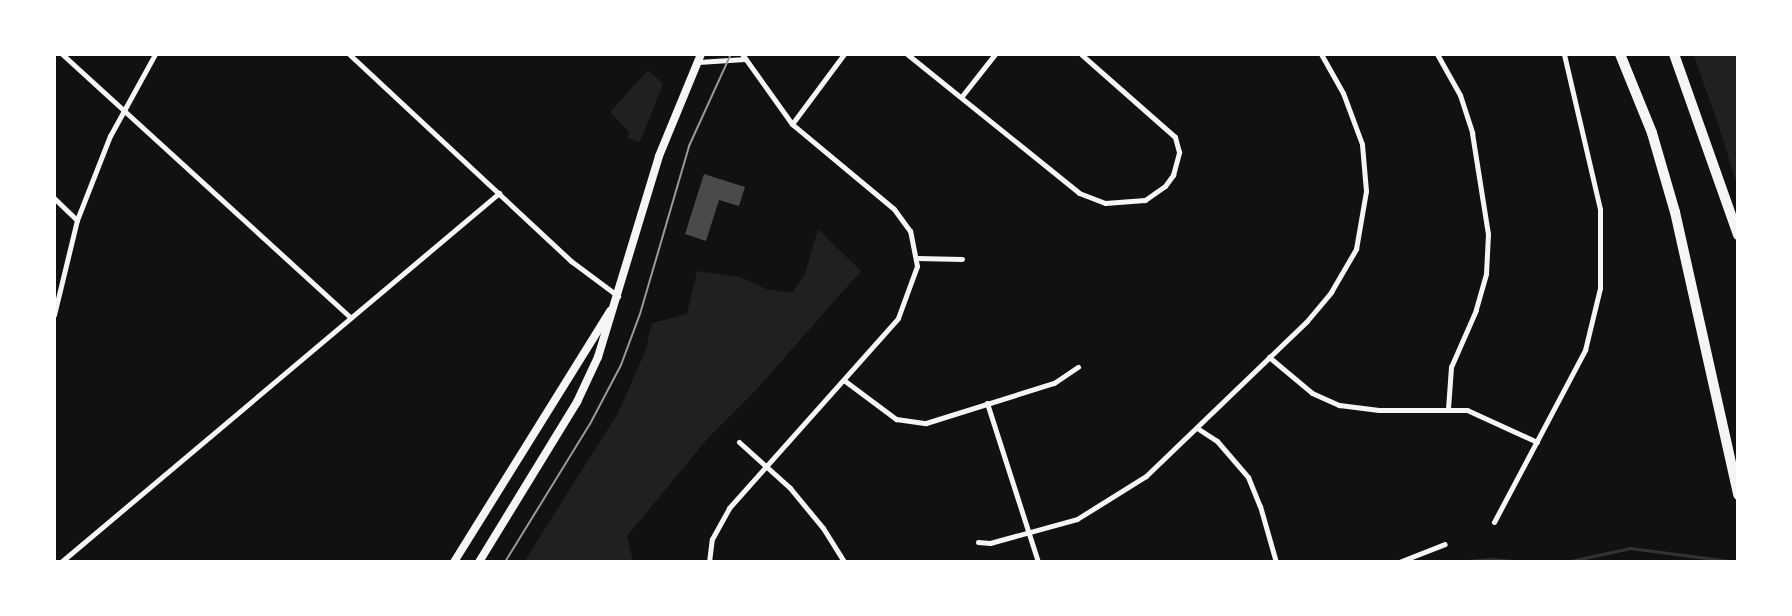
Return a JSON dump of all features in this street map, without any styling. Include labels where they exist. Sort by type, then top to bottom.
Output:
[{"type":"highway","points":[[1620,54],[1652,133],[1675,212],[1738,495]]},
{"type":"highway","points":[[1674,54],[1738,235]]},
{"type":"main road","points":[[479,562],[577,402],[619,297],[659,156],[700,58]]},
{"type":"main road","points":[[454,562],[619,297]]},
{"type":"street","points":[[62,54],[350,317]]},
{"type":"street","points":[[54,315],[77,220],[123,110],[155,54]]},
{"type":"street","points":[[349,54],[571,261],[619,297]]},
{"type":"street","points":[[792,124],[844,54]]},
{"type":"street","points":[[907,54],[1067,185],[1105,203],[1145,200],[1165,186],[1173,175],[1178,163],[1177,143],[1151,114],[1081,54]]},
{"type":"street","points":[[962,96],[995,54]]},
{"type":"street","points":[[978,542],[990,543],[1077,519],[1146,476],[1331,292],[1349,264],[1362,231],[1366,191],[1365,155],[1343,93],[1322,54]]},
{"type":"street","points":[[1437,54],[1460,95],[1469,123],[1488,234],[1486,274],[1476,310],[1454,355],[1448,409]]},
{"type":"street","points":[[1494,522],[1593,330],[1603,259],[1596,183],[1564,54]]},
{"type":"street","points":[[700,58],[744,57],[792,124],[894,209],[910,231],[917,258],[915,277],[905,306],[845,381],[717,526],[709,562]]},
{"type":"street","points":[[61,562],[499,193]]},
{"type":"street","points":[[54,198],[77,220]]},
{"type":"street","points":[[917,258],[962,259]]},
{"type":"street","points":[[1269,357],[1312,393],[1339,405],[1379,410],[1448,409],[1486,416],[1537,442]]},
{"type":"street","points":[[845,381],[886,414],[905,423],[947,418],[1054,383],[1078,367]]},
{"type":"street","points":[[987,403],[1038,562]]},
{"type":"street","points":[[1197,428],[1224,449],[1248,477],[1276,562]]},
{"type":"street","points":[[739,442],[769,467],[807,508],[844,562]]},
{"type":"street","points":[[1399,562],[1445,544]]},
{"type":"shaded area","points":[[1693,54],[1738,54],[1738,189],[1718,123]]},
{"type":"shaded area","points":[[648,70],[663,84],[640,142],[628,138],[629,132],[610,112]]},
{"type":"shaded area","points":[[818,229],[861,271],[755,391],[708,438],[627,536],[633,562],[524,562],[618,413],[645,352],[652,323],[687,314],[697,271],[740,277],[766,289],[792,293],[805,274]]},
{"type":"building","points":[[704,174],[745,187],[739,206],[719,200],[706,241],[685,234]]},
{"type":"waterway","points":[[1566,562],[1630,548],[1729,561]]},
{"type":"waterway","points":[[1456,562],[1490,559],[1528,562]]},
{"type":"tram line","points":[[505,562],[590,424],[621,365],[640,314],[689,146],[731,54]]}]
